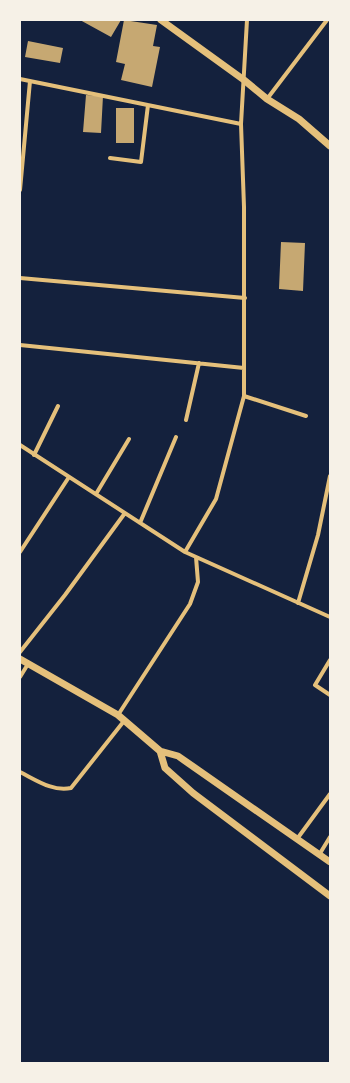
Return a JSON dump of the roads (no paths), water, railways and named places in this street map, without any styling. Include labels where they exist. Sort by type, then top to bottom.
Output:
[{"type":"street","points":[[161,20],[244,80],[267,99],[299,119],[330,146]]},
{"type":"street","points":[[185,552],[216,499],[244,396],[244,207],[241,124],[247,20]]},
{"type":"street","points":[[267,99],[327,20]]},
{"type":"street","points":[[20,79],[241,124]]},
{"type":"street","points":[[20,190],[30,81]]},
{"type":"street","points":[[110,158],[141,162],[148,105]]},
{"type":"street","points":[[20,278],[245,298]]},
{"type":"street","points":[[20,345],[244,368]]},
{"type":"street","points":[[186,420],[199,363]]},
{"type":"street","points":[[244,396],[306,416]]},
{"type":"street","points":[[34,455],[58,406]]},
{"type":"street","points":[[140,523],[176,438]]},
{"type":"street","points":[[96,494],[129,439]]},
{"type":"street","points":[[20,445],[185,552],[330,617]]},
{"type":"street","points":[[298,603],[318,535],[330,476]]},
{"type":"street","points":[[20,552],[69,477]]},
{"type":"street","points":[[20,652],[65,595],[125,513]]},
{"type":"street","points":[[118,716],[190,604],[198,582],[196,557]]},
{"type":"street","points":[[20,659],[118,716],[160,751],[178,756],[330,862]]},
{"type":"street","points":[[330,660],[315,685],[330,695]]},
{"type":"street","points":[[20,677],[28,664]]},
{"type":"street","points":[[20,772],[52,788],[63,790],[71,788],[124,721]]},
{"type":"street","points":[[160,751],[165,768],[193,794],[330,896]]},
{"type":"street","points":[[297,839],[330,794]]},
{"type":"street","points":[[319,854],[330,837]]}]
